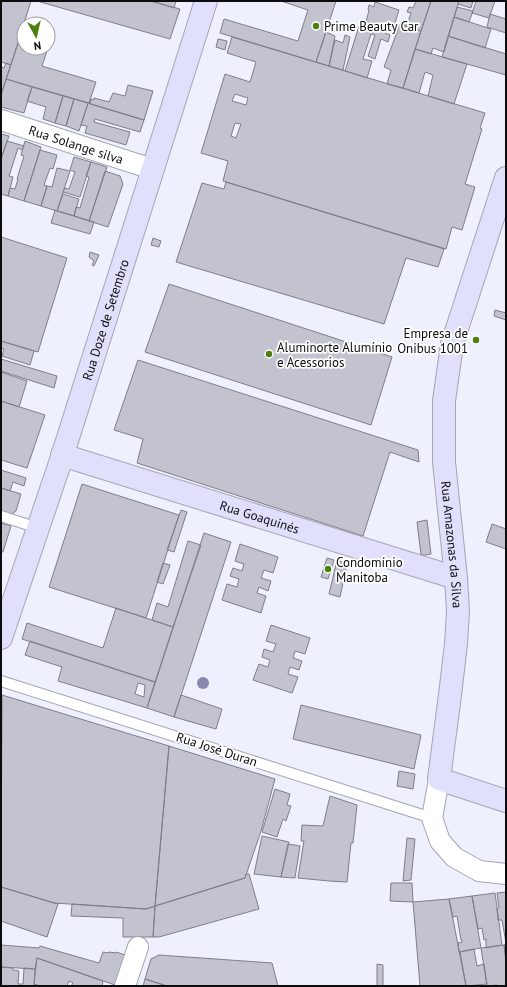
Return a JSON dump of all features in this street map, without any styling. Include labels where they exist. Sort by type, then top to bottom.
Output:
[{"type":"street","name":"Rua Doze de Setembro","points":[[1,638],[62,455],[206,1]]},
{"type":"street","name":"Rua Solange silva","points":[[1,120],[152,169]]},
{"type":"street","name":"Rua Amazonas da Silva","points":[[506,178],[452,344],[444,401],[444,462],[458,611],[456,644],[439,779],[432,818],[440,841],[454,857],[479,871],[506,874]]},
{"type":"street","name":"Rua Goaquinés","points":[[62,455],[456,578]]},
{"type":"street","points":[[439,779],[506,801]]},
{"type":"street","points":[[125,986],[138,947]]},
{"type":"lane","points":[[1,516],[38,528]]},
{"type":"lane","name":"Rua José Duran","points":[[1,680],[432,818]]},
{"type":"building","points":[[1,1],[31,1],[26,16],[16,16],[16,49],[11,65],[1,62]]},
{"type":"building","points":[[37,1],[150,1],[180,9],[170,39]]},
{"type":"building","points":[[155,1],[176,1],[174,8]]},
{"type":"building","name":"Prime Beauty Car","points":[[281,1],[336,1],[316,62],[220,33],[224,19],[298,41],[308,10]]},
{"type":"building","points":[[416,1],[431,1],[421,31],[402,24],[403,21],[408,22],[411,13],[407,12],[409,7],[413,8]]},
{"type":"building","points":[[431,1],[459,1],[444,52],[433,48],[431,54],[415,49]]},
{"type":"building","points":[[459,1],[473,1],[471,8],[458,4]]},
{"type":"building","points":[[476,1],[495,1],[489,18],[472,13]]},
{"type":"building","points":[[375,2],[399,10],[394,26],[388,25],[385,33],[390,35],[388,42],[381,39],[375,59],[368,56],[375,35],[371,34],[363,59],[372,61],[367,78],[345,71],[359,26],[372,30],[373,24],[366,22],[369,5],[374,7]]},
{"type":"building","points":[[457,7],[473,11],[469,22],[454,17]]},
{"type":"building","points":[[490,14],[506,19],[506,33],[487,27]]},
{"type":"building","points":[[454,17],[491,29],[485,48],[448,36]]},
{"type":"building","points":[[400,24],[421,31],[403,88],[387,84],[391,70],[384,67]]},
{"type":"building","points":[[326,32],[335,36],[329,66],[316,62]]},
{"type":"building","points":[[345,35],[350,37],[343,70],[329,66],[335,40],[343,43]]},
{"type":"building","points":[[448,36],[506,54],[506,75],[442,57]]},
{"type":"building","points":[[232,37],[485,113],[480,128],[482,129],[465,184],[475,187],[462,230],[452,227],[446,249],[223,181],[228,161],[201,153],[225,74],[250,82],[256,62],[227,53]],"holes":[[[235,94],[248,98],[246,105],[232,101]],[[235,123],[241,124],[236,138],[231,136]]]},
{"type":"building","points":[[218,39],[227,41],[225,50],[216,47]]},
{"type":"building","points":[[16,49],[16,56],[45,56],[42,66],[96,82],[89,103],[6,79]]},
{"type":"building","points":[[415,49],[467,64],[454,104],[428,96],[433,75],[425,72],[419,93],[403,88]]},
{"type":"building","points":[[6,63],[11,65],[1,95],[1,67],[4,68]]},
{"type":"building","points":[[6,79],[32,87],[24,113],[1,107],[1,95]]},
{"type":"building","points":[[128,85],[153,91],[144,120],[90,104],[91,99],[94,100],[94,98],[109,102],[113,93],[125,96]]},
{"type":"building","points":[[32,87],[63,96],[55,123],[43,119],[46,107],[27,101]]},
{"type":"building","points":[[63,96],[74,99],[66,126],[55,123]]},
{"type":"building","points":[[74,99],[88,103],[79,131],[66,126]]},
{"type":"building","points":[[88,103],[144,120],[140,132],[95,119],[94,122],[130,132],[126,145],[85,133],[87,126],[81,125]]},
{"type":"building","points":[[1,134],[9,136],[1,159]]},
{"type":"building","points":[[7,141],[24,146],[22,150],[18,148],[9,176],[13,177],[8,196],[1,194],[1,159]]},
{"type":"building","points":[[25,141],[41,147],[24,201],[8,196],[10,188],[15,189],[24,156],[21,155]]},
{"type":"building","points":[[40,150],[57,155],[53,169],[50,168],[44,185],[47,186],[41,206],[24,201]]},
{"type":"building","points":[[74,157],[91,162],[80,197],[63,192],[65,188],[69,189],[75,172],[70,170]]},
{"type":"building","points":[[91,162],[107,167],[89,221],[74,216],[76,207],[80,208],[89,177],[86,176]]},
{"type":"building","points":[[57,168],[70,171],[57,211],[41,206],[47,186],[52,187]]},
{"type":"building","points":[[105,171],[120,176],[123,184],[108,227],[89,221]]},
{"type":"building","points":[[226,182],[444,249],[438,267],[406,258],[384,324],[176,262],[202,183],[224,189]]},
{"type":"building","points":[[63,194],[79,199],[74,216],[57,211]]},
{"type":"building","points":[[55,210],[94,222],[90,234],[51,223]]},
{"type":"building","points":[[1,237],[67,258],[38,352],[1,341]]},
{"type":"building","points":[[153,238],[161,241],[159,247],[151,245]]},
{"type":"building","points":[[90,252],[99,255],[94,266],[92,265],[94,261],[89,257]]},
{"type":"building","name":"Aluminorte Alumínio e Acessorios","points":[[169,284],[392,357],[371,425],[145,352]]},
{"type":"building","points":[[495,310],[506,313],[506,320],[494,316]]},
{"type":"building","points":[[1,341],[34,351],[30,365],[2,356],[4,349],[1,348]]},
{"type":"building","points":[[1,359],[57,376],[54,388],[1,371]]},
{"type":"building","points":[[138,360],[418,450],[419,462],[390,452],[363,536],[137,463],[143,439],[114,430]]},
{"type":"building","points":[[1,372],[27,381],[19,407],[1,401]]},
{"type":"building","points":[[1,401],[45,415],[27,468],[1,460]]},
{"type":"building","points":[[1,470],[26,478],[24,486],[13,482],[10,491],[1,488]]},
{"type":"building","points":[[82,484],[179,515],[146,618],[49,587]]},
{"type":"building","points":[[1,488],[21,494],[16,511],[10,515],[1,512]]},
{"type":"building","points":[[181,510],[187,512],[174,552],[167,550]]},
{"type":"building","points":[[427,520],[431,554],[421,555],[417,522]]},
{"type":"building","points":[[1,523],[11,526],[3,552],[1,552]]},
{"type":"building","points":[[492,524],[506,529],[506,549],[486,542]]},
{"type":"building","points":[[204,533],[231,542],[174,717],[147,708]]},
{"type":"building","points":[[188,541],[201,545],[173,627],[152,620],[157,603],[168,607]]},
{"type":"building","points":[[240,544],[278,557],[273,573],[264,570],[261,578],[271,581],[268,591],[259,587],[257,593],[266,596],[261,613],[222,600],[227,584],[237,587],[239,579],[230,576],[233,568],[242,571],[244,564],[235,561]]},
{"type":"building","name":"Condomínio Manitoba","points":[[327,558],[334,560],[328,579],[321,577]]},
{"type":"building","points":[[337,560],[347,564],[340,597],[329,594]]},
{"type":"building","points":[[163,563],[170,565],[163,584],[157,582]]},
{"type":"building","points":[[116,608],[173,627],[155,682],[22,639],[27,623],[103,648]]},
{"type":"building","points":[[271,625],[310,638],[305,654],[295,651],[293,658],[302,661],[299,670],[290,667],[288,674],[298,677],[292,693],[253,680],[259,664],[268,667],[270,660],[262,657],[264,649],[273,652],[276,644],[266,641]]},
{"type":"building","points":[[30,641],[155,682],[147,708],[58,681],[62,667],[25,655]],"holes":[[[138,683],[145,685],[144,697],[135,694]]]},
{"type":"building","points":[[2,695],[169,746],[155,906],[146,909],[54,903],[1,887]]},
{"type":"building","points":[[181,695],[222,709],[216,729],[174,717]]},
{"type":"building","points":[[301,705],[421,735],[414,769],[293,739]]},
{"type":"building","points":[[169,746],[275,779],[261,831],[245,878],[155,906]]},
{"type":"building","points":[[399,771],[415,774],[413,789],[397,786]]},
{"type":"building","points":[[275,789],[290,794],[287,805],[291,806],[286,821],[283,819],[277,837],[262,832]]},
{"type":"building","points":[[330,796],[357,805],[347,882],[298,878],[304,841],[301,841],[302,825],[323,826]]},
{"type":"building","points":[[262,836],[289,842],[281,877],[254,874]]},
{"type":"building","points":[[407,838],[415,839],[411,880],[403,881]]},
{"type":"building","points":[[288,844],[300,846],[295,878],[281,877]]},
{"type":"building","points":[[246,874],[249,874],[259,909],[159,937],[153,937],[155,906],[245,878]]},
{"type":"building","points":[[391,883],[412,883],[413,902],[390,901]]},
{"type":"building","points":[[1,887],[58,904],[47,937],[1,921]]},
{"type":"building","points":[[506,892],[506,943],[502,920],[498,920],[497,909],[499,908],[497,893]]},
{"type":"building","points":[[495,893],[502,945],[486,948],[486,939],[484,940],[482,928],[478,929],[472,896]]},
{"type":"building","points":[[472,896],[481,948],[459,952],[458,943],[462,942],[462,940],[457,916],[453,917],[449,899]]},
{"type":"building","points":[[449,899],[466,986],[420,986],[413,902]]},
{"type":"building","points":[[72,904],[146,909],[155,906],[153,937],[123,937],[123,918],[71,916]]},
{"type":"building","points":[[506,944],[506,961],[504,945]]},
{"type":"building","points":[[1,945],[39,948],[40,946],[99,963],[103,952],[116,952],[125,955],[115,985],[37,958],[35,969],[1,967]]},
{"type":"building","points":[[504,945],[506,961],[506,986],[487,986],[481,948]]},
{"type":"building","points":[[474,949],[477,966],[484,964],[487,984],[466,986],[460,952]]},
{"type":"building","points":[[159,955],[272,963],[278,986],[167,986],[145,979],[151,959]]},
{"type":"building","points":[[37,958],[103,981],[102,986],[71,986],[73,983],[69,981],[67,986],[40,986],[34,984]]},
{"type":"building","points":[[377,964],[383,965],[383,986],[377,986]]},
{"type":"building","points":[[1,967],[13,968],[13,970],[19,971],[18,984],[23,984],[24,968],[35,969],[34,986],[1,986]]},
{"type":"building","points":[[145,979],[167,986],[143,986]]},
{"type":"place","name":"Prime Beauty Car","points":[[316,26]]},
{"type":"place","name":"Empresa de Onibus 1001","points":[[476,340]]},
{"type":"place","name":"Aluminorte Alumínio e Acessorios","points":[[269,354]]},
{"type":"place","name":"Condomínio Manitoba","points":[[328,569]]}]
